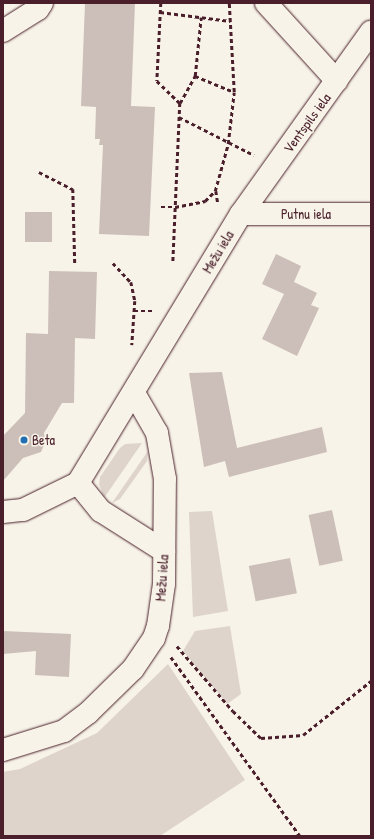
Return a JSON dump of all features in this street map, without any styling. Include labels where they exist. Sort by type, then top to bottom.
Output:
[{"type":"street","points":[[3,31],[38,9],[42,3]]},
{"type":"street","points":[[266,3],[337,81]]},
{"type":"street","name":"Ventspils iela","points":[[241,214],[371,32]]},
{"type":"street","name":"Putnu iela","points":[[241,214],[371,214]]},
{"type":"street","name":"Mežu iela","points":[[78,483],[134,393],[241,214]]},
{"type":"street","name":"Mežu iela","points":[[3,750],[64,732],[88,713],[133,669],[154,638],[158,626],[164,584],[166,479],[157,433],[134,393]]},
{"type":"street","points":[[3,512],[23,510],[78,483],[101,511],[164,551]]},
{"type":"path","points":[[161,3],[157,81],[180,103]]},
{"type":"path","points":[[161,207],[175,207],[205,201],[215,191],[228,144],[234,92],[229,3]]},
{"type":"path","points":[[160,12],[230,21]]},
{"type":"path","points":[[173,262],[180,103],[195,76],[201,17]]},
{"type":"path","points":[[195,76],[234,92]]},
{"type":"path","points":[[179,117],[228,144],[277,164]]},
{"type":"path","points":[[39,172],[73,189],[75,263]]},
{"type":"path","points":[[113,263],[131,282],[134,311],[132,350]]},
{"type":"path","points":[[134,311],[162,311]]},
{"type":"path","points":[[158,626],[233,711],[261,738],[303,735],[371,681]]},
{"type":"path","points":[[173,660],[300,836]]},
{"type":"shaded area","points":[[142,443],[104,498],[99,484],[100,477],[120,448],[125,444]]},
{"type":"shaded area","points":[[148,451],[147,461],[120,499],[112,503]]},
{"type":"shaded area","points":[[212,511],[228,611],[193,617],[189,512]]},
{"type":"shaded area","points":[[230,626],[241,694],[227,704],[183,651],[195,631]]},
{"type":"shaded area","points":[[168,664],[245,780],[160,836],[3,836],[3,772],[20,769],[97,733]]},
{"type":"building","points":[[85,3],[135,3],[131,106],[155,107],[149,236],[99,234],[103,145],[99,145],[100,139],[95,139],[96,107],[81,106]]},
{"type":"building","points":[[25,212],[52,212],[52,242],[25,242]]},
{"type":"building","points":[[276,254],[301,266],[294,282],[317,293],[311,305],[319,308],[297,356],[262,339],[284,294],[262,284]]},
{"type":"building","points":[[49,271],[97,272],[95,339],[75,338],[74,403],[62,403],[44,433],[45,443],[41,452],[23,458],[3,481],[3,436],[25,413],[26,333],[48,334]]},
{"type":"building","points":[[222,372],[237,448],[322,427],[327,452],[229,477],[225,461],[204,467],[189,373]]},
{"type":"building","points":[[332,510],[343,561],[319,566],[309,515]]},
{"type":"building","points":[[290,558],[297,593],[256,601],[249,566]]},
{"type":"building","points":[[3,631],[71,634],[69,677],[35,675],[36,651],[3,654]]},
{"type":"place","name":"Beta","points":[[24,440]]}]
